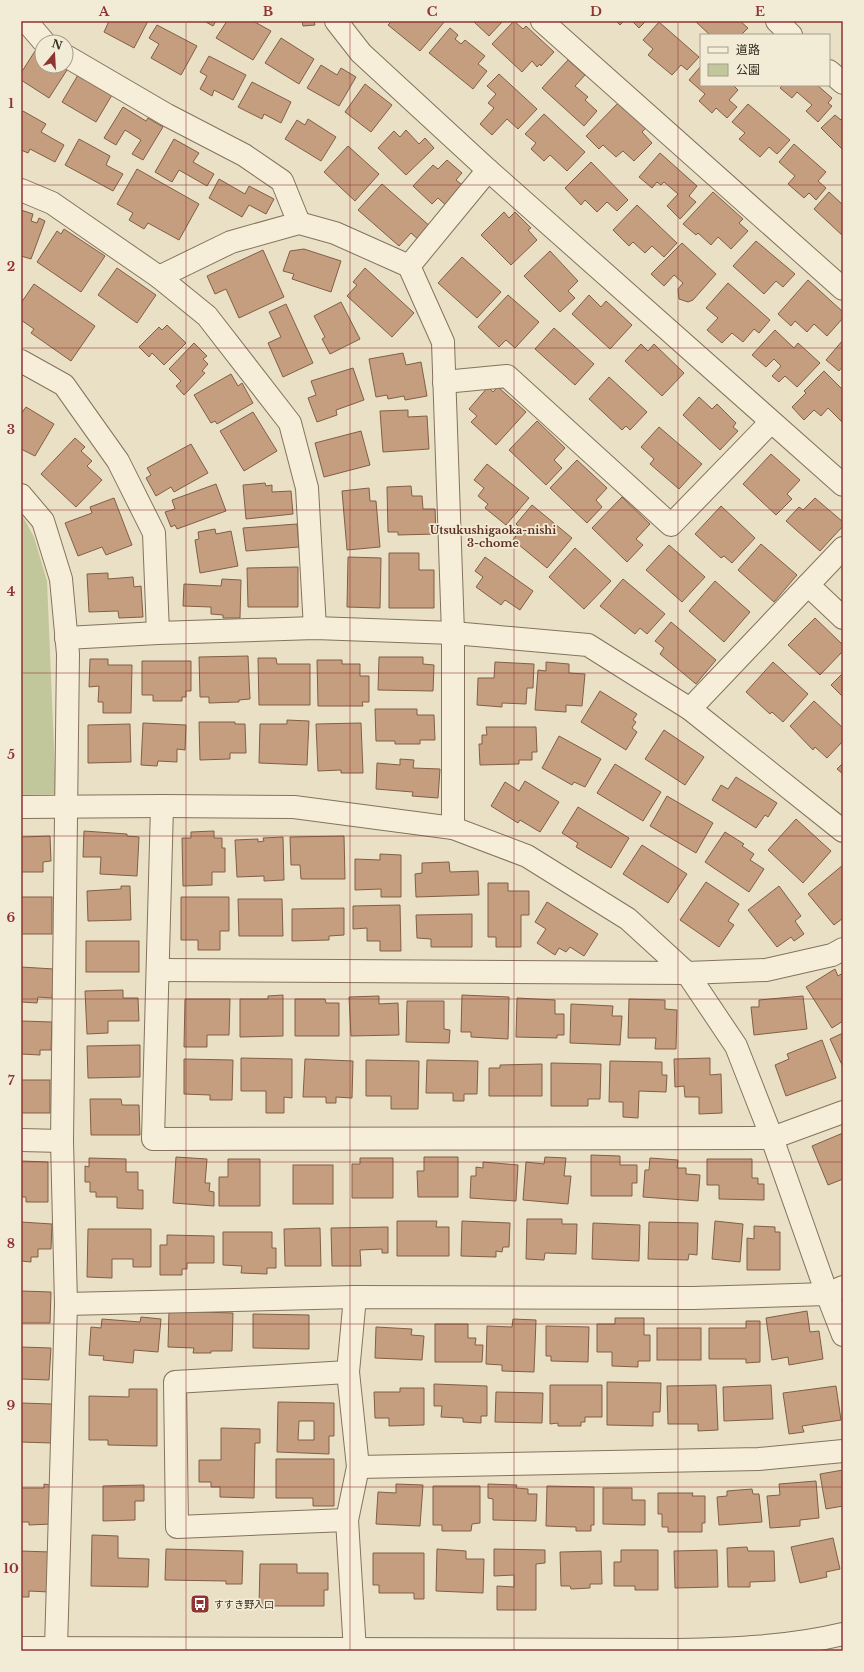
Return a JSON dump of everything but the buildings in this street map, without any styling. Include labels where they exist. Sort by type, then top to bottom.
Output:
[{"type":"street","points":[[26,21],[37,34]]},
{"type":"street","points":[[336,21],[361,53],[488,170],[843,486]]},
{"type":"street","points":[[542,21],[843,289]]},
{"type":"street","points":[[777,21],[790,34]]},
{"type":"street","points":[[74,61],[167,115],[244,155],[282,181],[299,223]]},
{"type":"street","points":[[830,72],[843,83]]},
{"type":"street","points":[[409,266],[488,170]]},
{"type":"street","points":[[21,190],[52,203],[159,277],[207,316],[290,423],[307,488],[315,628]]},
{"type":"street","points":[[159,277],[231,242],[299,223],[335,233],[409,266],[443,342],[452,633],[453,828]]},
{"type":"street","points":[[21,361],[64,385],[118,461],[154,533],[158,633]]},
{"type":"street","points":[[444,382],[507,376],[671,525],[771,422]]},
{"type":"street","points":[[21,495],[43,521],[61,579],[68,654],[62,1141],[66,1304],[56,1648]]},
{"type":"street","points":[[690,709],[843,548]]},
{"type":"street","points":[[808,585],[843,618]]},
{"type":"street","points":[[66,638],[158,633],[315,628],[452,633],[588,645],[690,709],[843,831]]},
{"type":"street","points":[[162,806],[153,1139],[772,1138],[843,1112]]},
{"type":"street","points":[[21,807],[294,807],[453,828],[527,856],[628,919],[687,974],[736,1046],[772,1138],[835,1290],[843,1335]]},
{"type":"street","points":[[158,970],[687,974],[766,970],[832,955],[843,948]]},
{"type":"street","points":[[21,1140],[62,1141]]},
{"type":"street","points":[[66,1304],[356,1298],[693,1298],[835,1290]]},
{"type":"street","points":[[355,1651],[347,1520],[358,1467],[348,1372],[356,1298]]},
{"type":"street","points":[[347,1520],[177,1527],[175,1382],[348,1372]]},
{"type":"street","points":[[358,1467],[759,1460],[843,1451]]},
{"type":"street","points":[[21,1648],[355,1651],[678,1650],[775,1648],[843,1634]]},
{"type":"green space","points":[[21,513],[34,537],[47,581],[56,794],[21,795]]},
{"type":"place","name":"すすき野入口","points":[[200,1604]]},
{"type":"district","name":"Utsukushigaoka-nishi 3-chome","points":[[493,536]]}]
